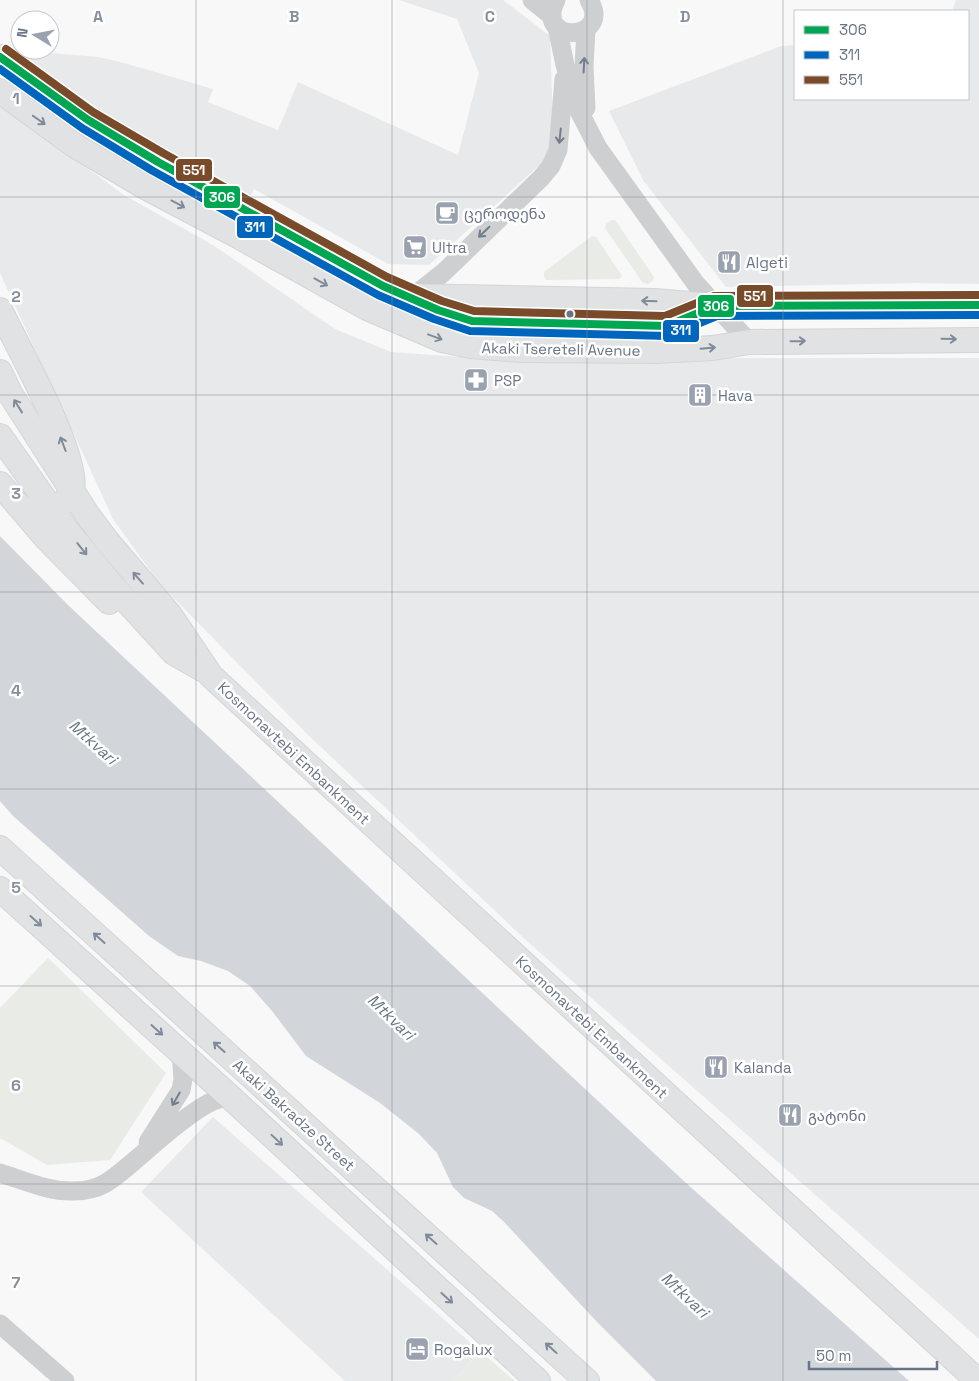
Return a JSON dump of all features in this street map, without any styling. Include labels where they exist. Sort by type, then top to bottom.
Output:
[{"type":"main road","points":[[0,57],[50,95],[119,140],[382,286],[409,296],[655,301],[715,306],[979,305]]},
{"type":"main road","name":"Akaki Tsereteli Avenue","points":[[0,91],[74,145],[145,187],[367,308],[442,340],[492,348],[618,351],[713,348],[749,342],[979,340]]},
{"type":"main road","points":[[0,310],[54,422],[65,448],[73,479],[72,491],[61,505],[52,510],[34,511],[21,508]]},
{"type":"main road","name":"Kosmonavtebi Embankment","points":[[0,372],[11,394],[106,541],[170,615],[207,672]]},
{"type":"main road","name":"Kosmonavtebi Embankment","points":[[0,436],[52,510],[111,584],[174,653],[207,672],[978,1381]]},
{"type":"main road","points":[[0,484],[78,572],[128,620],[174,653]]},
{"type":"main road","name":"Akaki Bakradze Street","points":[[2,854],[587,1381]]},
{"type":"main road","name":"Akaki Bakradze Street","points":[[0,889],[181,1051],[538,1381]]},
{"type":"street","points":[[532,0],[555,14],[563,32],[571,34],[579,33],[586,29],[591,22],[594,14],[589,0]]},
{"type":"street","points":[[555,14],[565,65],[579,111],[598,148],[696,284],[749,342]]},
{"type":"street","points":[[586,29],[584,96],[589,131]]},
{"type":"street","points":[[409,296],[420,291],[444,272],[551,166],[558,150],[565,65]]},
{"type":"street","points":[[138,1158],[181,1090],[183,1079],[181,1051]]},
{"type":"street","points":[[0,1173],[56,1190],[72,1192],[99,1187],[112,1181],[196,1112],[211,1102],[229,1096]]},
{"type":"street","points":[[0,1324],[65,1381]]},
{"type":"shaded area","points":[[399,0],[503,0],[550,36],[554,152],[429,265],[388,264],[254,189],[250,198],[183,164],[102,118],[24,60],[60,60],[60,54],[99,57],[128,64],[213,89],[208,102],[278,130],[298,82],[458,155],[479,73],[457,19]]},
{"type":"shaded area","points":[[956,0],[979,0],[979,284],[916,283],[726,287],[643,180],[609,111],[781,46],[794,45],[794,100],[969,100],[969,10],[952,10]]},
{"type":"shaded area","points":[[0,104],[124,195],[213,245],[335,329],[391,352],[474,358],[979,358],[979,1339],[529,943],[308,735],[159,583],[113,519],[0,273]]},
{"type":"shaded area","points":[[615,220],[654,277],[653,281],[648,284],[643,283],[605,228],[606,224]]},
{"type":"shaded area","points":[[592,236],[596,237],[622,276],[619,279],[546,280],[544,272]]},
{"type":"shaded area","points":[[48,958],[166,1073],[110,1160],[47,1165],[0,1138],[0,1008]]},
{"type":"shaded area","points":[[213,1117],[480,1351],[453,1381],[345,1381],[141,1192]]},
{"type":"shaded area","points":[[480,1351],[515,1381],[453,1381]]},
{"type":"water","name":"Mtkvari","points":[[0,536],[69,606],[686,1183],[909,1381],[656,1381],[597,1322],[504,1222],[492,1211],[464,1198],[453,1187],[437,1153],[419,1134],[380,1103],[306,1056],[272,1011],[250,986],[228,971],[201,961],[178,956],[149,936],[13,816],[0,801]]},
{"type":"transit line","name":"551","points":[[6,49],[93,112],[163,153],[387,277],[442,301],[474,311],[665,316],[714,296],[979,295]]},
{"type":"transit line","name":"306","points":[[0,57],[88,120],[158,162],[383,286],[438,310],[472,321],[667,326],[715,306],[979,305]]},
{"type":"transit line","name":"311","points":[[0,69],[82,128],[153,171],[378,295],[434,319],[470,331],[668,336],[717,316],[979,315]]},
{"type":"place","name":"ცეროდენა","points":[[447,213]]},
{"type":"place","name":"Ultra","points":[[415,247]]},
{"type":"place","name":"Algeti","points":[[729,262]]},
{"type":"place","name":"PSP","points":[[476,380]]},
{"type":"place","name":"Hava","points":[[700,395]]},
{"type":"place","name":"Kalanda","points":[[716,1067]]},
{"type":"place","name":"გატონი","points":[[790,1115]]},
{"type":"place","name":"Rogalux","points":[[417,1349]]}]
